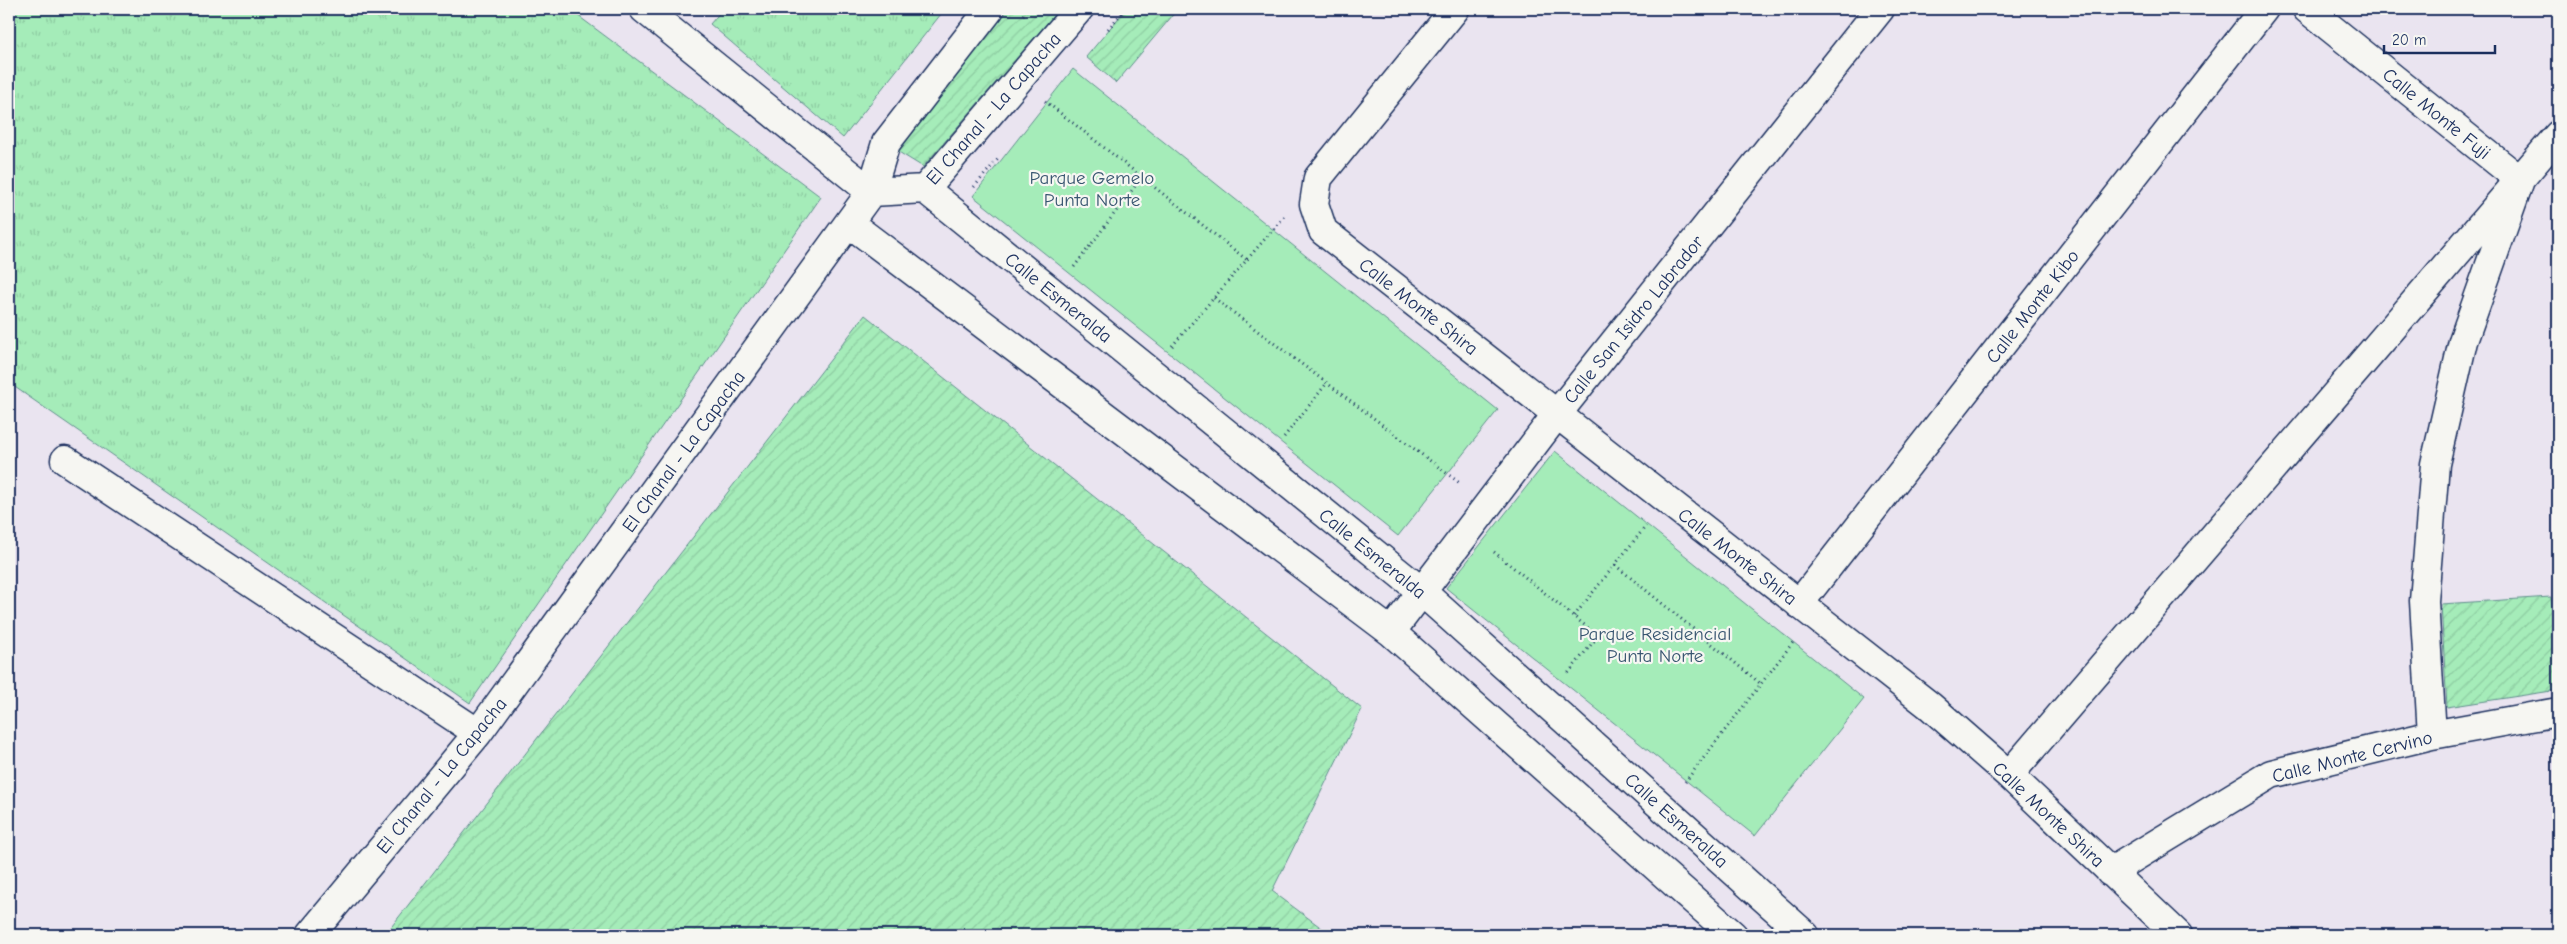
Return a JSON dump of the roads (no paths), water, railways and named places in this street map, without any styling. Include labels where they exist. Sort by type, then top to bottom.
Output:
[{"type":"street","points":[[657,13],[871,192],[886,143],[990,9]]},
{"type":"street","name":"El Chanal - La Capacha","points":[[310,935],[478,733],[871,192],[925,189],[1079,9]]},
{"type":"street","name":"Calle Monte Shira","points":[[1455,9],[1318,178],[1314,204],[1323,231],[1930,706],[2009,775],[2178,935]]},
{"type":"street","name":"Calle San Isidro Labrador","points":[[1391,632],[1557,414],[1880,9]]},
{"type":"street","name":"Calle Monte Kibo","points":[[1807,609],[2264,9]]},
{"type":"street","name":"Calle Monte Fuji","points":[[2307,9],[2520,180]]},
{"type":"street","points":[[2009,775],[2558,135]]},
{"type":"street","points":[[2432,735],[2424,601],[2435,464],[2463,341],[2520,180]]},
{"type":"street","name":"Calle Esmeralda","points":[[925,189],[1421,591],[1805,935]]},
{"type":"street","points":[[849,224],[1391,632],[1733,935]]},
{"type":"street","points":[[65,460],[478,733]]},
{"type":"street","name":"Calle Monte Cervino","points":[[2110,872],[2271,774],[2432,735],[2558,712]]},
{"type":"park label","name":"Parque Gemelo Punta Norte","points":[[1092,188]]},
{"type":"park label","name":"Parque Residencial Punta Norte","points":[[1655,644]]}]
